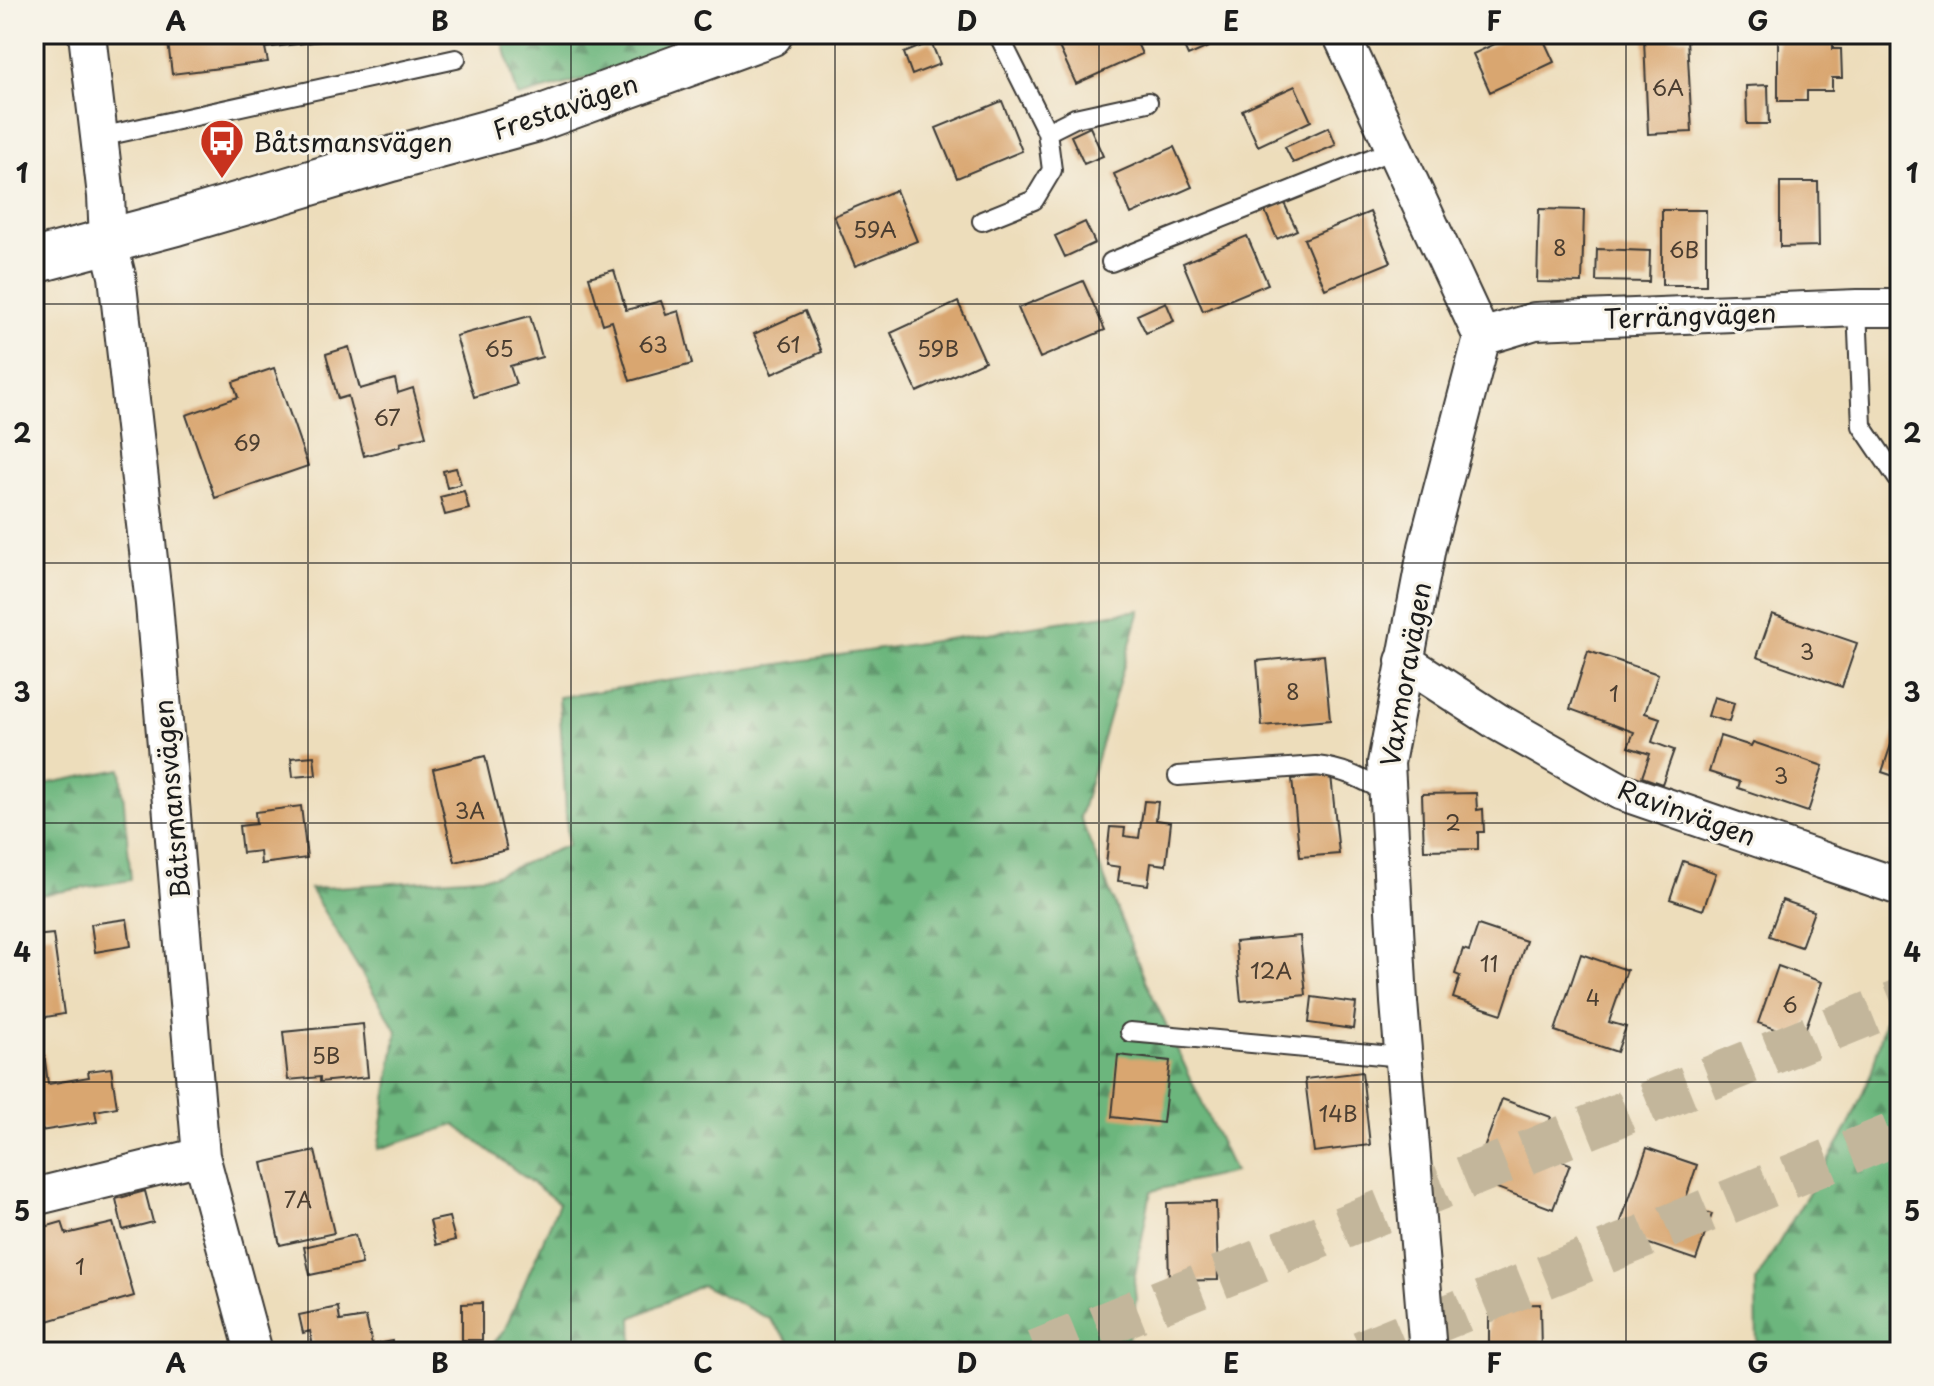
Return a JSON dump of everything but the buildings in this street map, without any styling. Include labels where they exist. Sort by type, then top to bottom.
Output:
[{"type":"street","name":"Båtsmansvägen","points":[[87,34],[100,137],[108,240],[117,276],[154,604],[201,1156],[254,1352]]},
{"type":"street","name":"Frestavägen","points":[[34,261],[534,120],[770,34]]},
{"type":"street","points":[[1341,34],[1482,337]]},
{"type":"street","name":"Terrängvägen","points":[[1482,337],[1535,321],[1900,308]]},
{"type":"street","name":"Vaxmoravägen","points":[[1428,1352],[1403,1057],[1386,763],[1427,547],[1482,337]]},
{"type":"street","name":"Ravinvägen","points":[[1404,661],[1498,722],[1620,791],[1900,887]]},
{"type":"street","points":[[34,1197],[201,1156]]},
{"type":"lane","points":[[982,221],[1034,200],[1052,170],[1047,132],[998,34]]},
{"type":"lane","points":[[100,137],[456,59]]},
{"type":"lane","points":[[1047,132],[1075,118],[1148,102]]},
{"type":"lane","points":[[1111,262],[1395,149]]},
{"type":"lane","points":[[1857,308],[1862,426],[1900,482]]},
{"type":"lane","points":[[1178,776],[1316,766],[1335,768],[1388,793]]},
{"type":"lane","points":[[1130,1032],[1403,1057]]},
{"type":"green space","points":[[501,34],[728,34],[673,55],[518,97]]},
{"type":"green space","points":[[1140,610],[1080,817],[1146,982],[1234,1172],[1151,1191],[1134,1280],[1136,1300],[1125,1352],[798,1352],[770,1319],[702,1285],[632,1318],[633,1352],[486,1352],[504,1331],[559,1203],[455,1125],[378,1149],[397,1031],[310,889],[493,876],[568,845],[559,697]]},
{"type":"green space","points":[[121,769],[131,880],[34,896],[34,786]]},
{"type":"green space","points":[[1900,962],[1900,1352],[1757,1352],[1756,1281],[1849,1125],[1872,1071]]},
{"type":"tunnel","points":[[1036,1352],[1900,1001]]},
{"type":"tunnel","points":[[1361,1352],[1900,1132]]},
{"type":"place","name":"Båtsmansvägen","points":[[222,180]]}]
